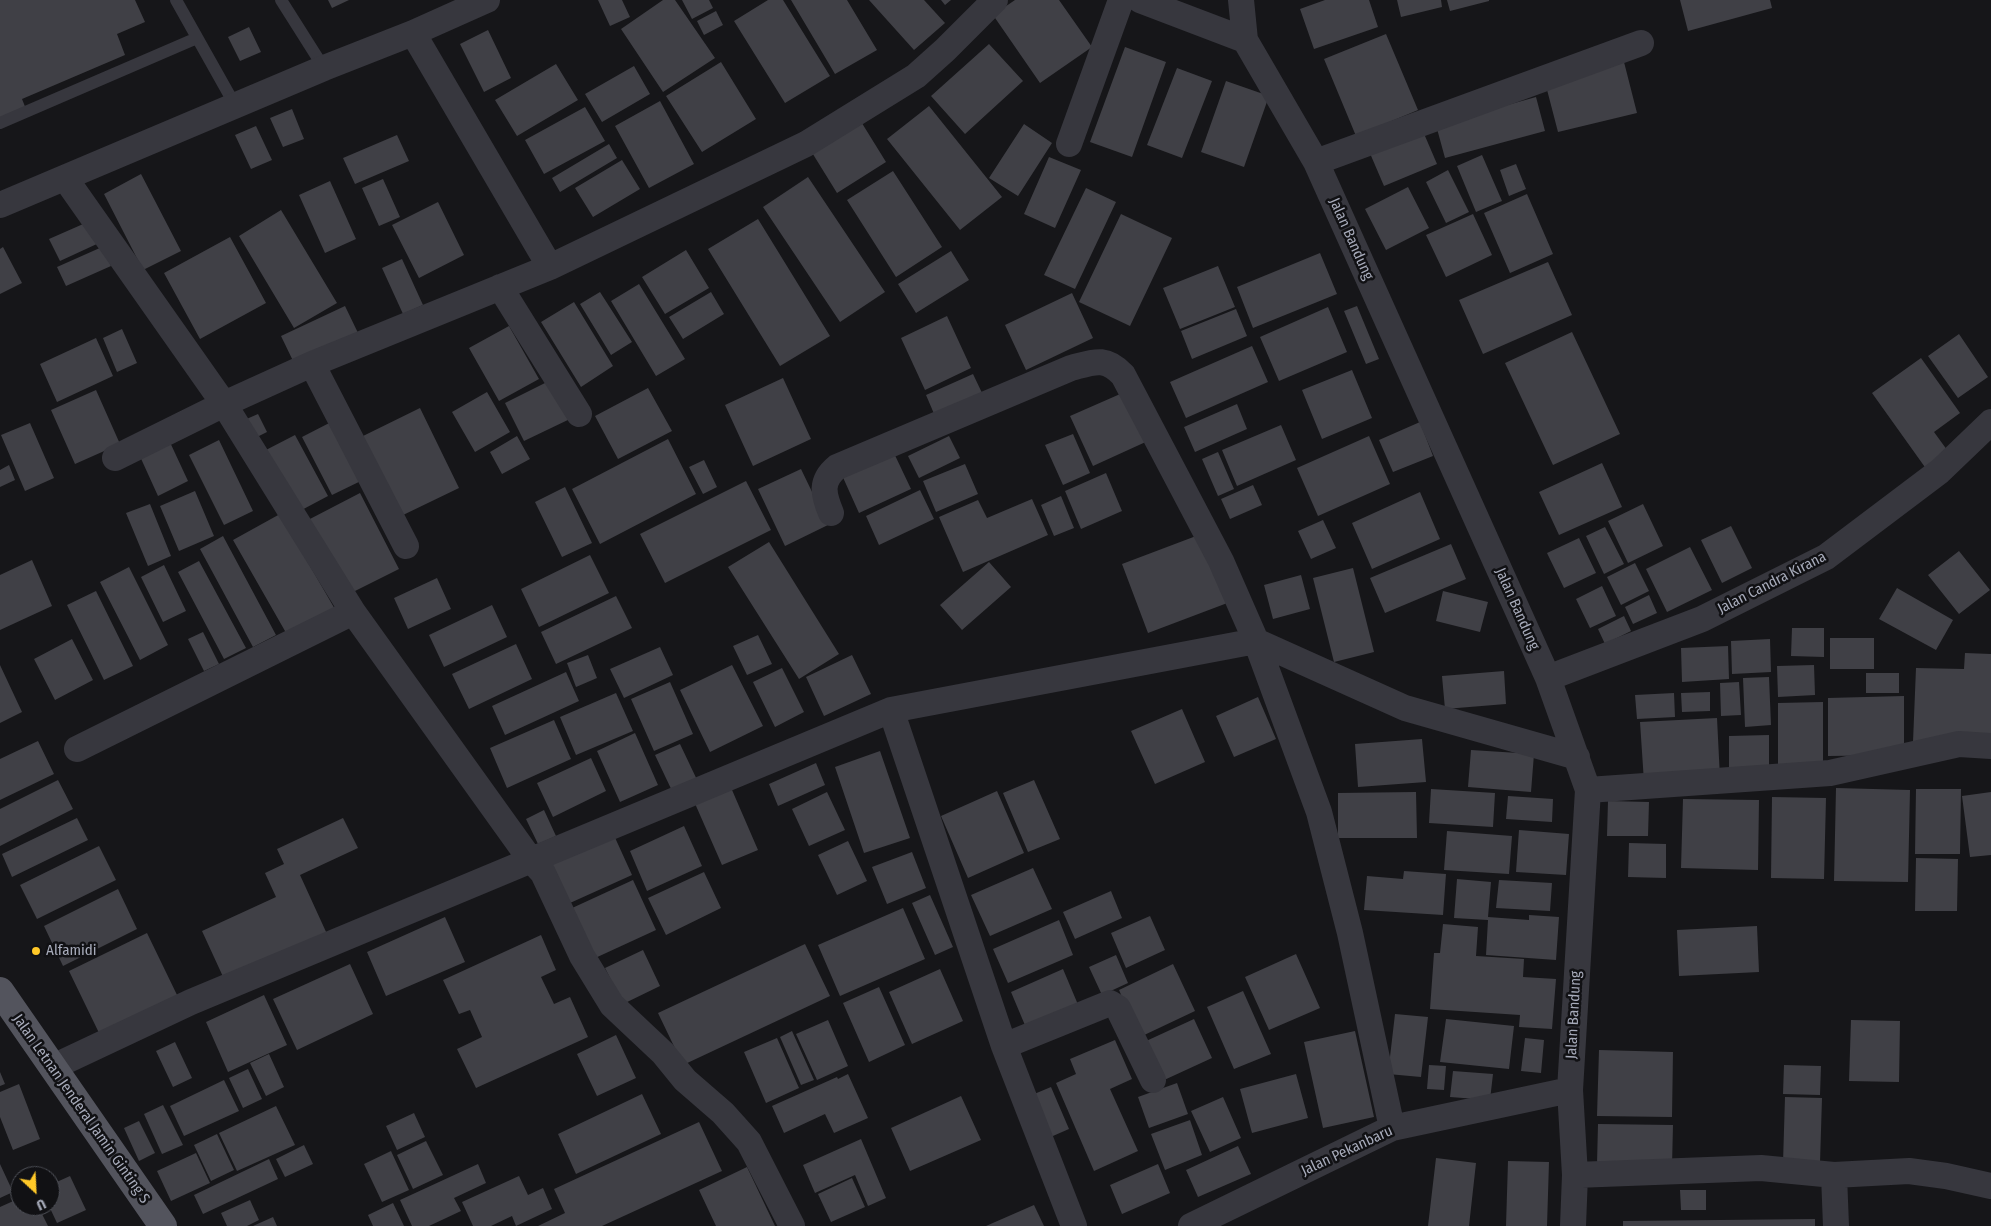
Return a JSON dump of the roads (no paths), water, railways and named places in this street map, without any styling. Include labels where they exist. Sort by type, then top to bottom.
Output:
[{"type":"main road","name":"Jalan Letnan Jenderal Jamin Ginting S","points":[[0,991],[163,1226]]},
{"type":"street","points":[[0,205],[324,68],[413,33],[487,0]]},
{"type":"street","points":[[115,458],[224,404],[312,364],[550,267],[806,144],[916,76],[995,0]]},
{"type":"street","points":[[1069,144],[1121,0]]},
{"type":"street","points":[[1140,0],[1245,40],[1241,0]]},
{"type":"street","points":[[413,33],[550,267]]},
{"type":"street","name":"Jalan Bandung","points":[[1245,40],[1316,162],[1548,678],[1588,790],[1570,1090],[1575,1175],[1573,1226]]},
{"type":"street","points":[[1316,162],[1641,43]]},
{"type":"street","points":[[65,178],[224,404],[353,612],[530,859],[543,873],[582,956],[612,1005],[663,1053],[685,1080],[723,1113],[750,1142],[792,1226]]},
{"type":"street","points":[[500,287],[579,414]]},
{"type":"street","points":[[831,513],[826,502],[825,483],[828,474],[837,467],[1071,368],[1095,361],[1113,364],[1123,375],[1216,553],[1256,641],[1319,812],[1350,933],[1392,1128]]},
{"type":"street","points":[[312,364],[406,546]]},
{"type":"street","name":"Jalan Candra Kirana","points":[[1548,678],[1702,619],[1826,557],[1940,471],[1991,422]]},
{"type":"street","points":[[77,749],[353,612]]},
{"type":"street","points":[[53,1067],[191,1002],[891,710],[1256,641],[1405,708],[1577,757]]},
{"type":"street","points":[[891,710],[1004,1046],[1074,1226]]},
{"type":"street","points":[[1588,790],[1830,773],[1959,744],[1991,746]]},
{"type":"street","points":[[1004,1046],[1110,1003],[1118,1008],[1153,1080]]},
{"type":"street","name":"Jalan Pekanbaru","points":[[1191,1226],[1392,1128],[1570,1090]]},
{"type":"street","points":[[1575,1175],[1761,1168],[1834,1175],[1909,1171],[1946,1176],[1991,1186]]},
{"type":"street","points":[[1834,1175],[1836,1226]]},
{"type":"lane","points":[[176,0],[236,105]]},
{"type":"lane","points":[[281,0],[324,68]]},
{"type":"lane","points":[[0,123],[197,38]]},
{"type":"place","name":"Alfamidi","points":[[36,951]]}]
